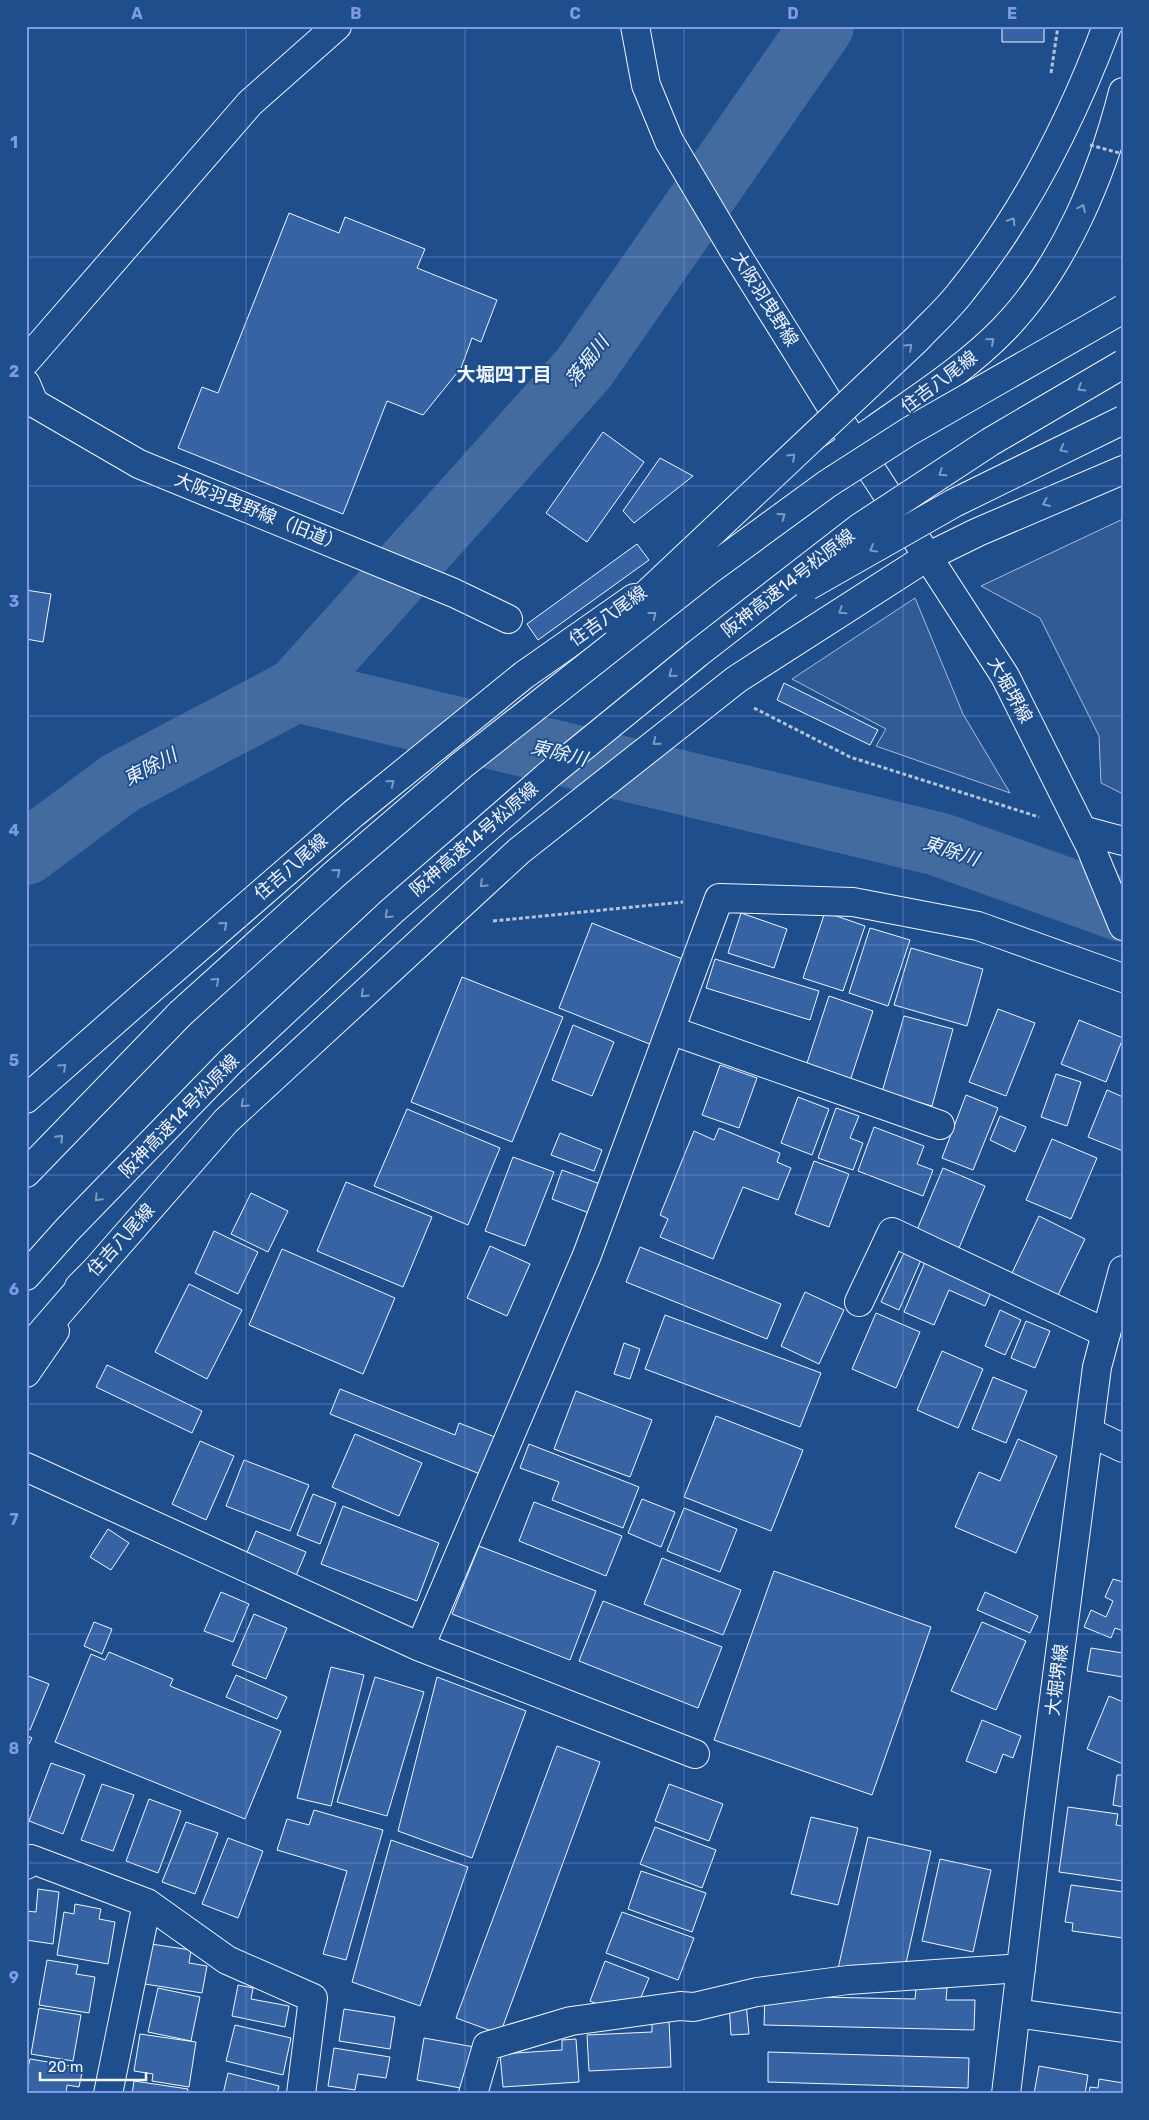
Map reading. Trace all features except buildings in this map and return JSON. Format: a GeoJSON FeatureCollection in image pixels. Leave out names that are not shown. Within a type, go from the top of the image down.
{"type":"FeatureCollection","features":[{"type":"Feature","properties":{"kind":"main road"},"geometry":{"type":"LineString","coordinates":[[26,361],[250,103],[337,26]]}},
{"type":"Feature","properties":{"kind":"main road","name":"大阪羽曳野線"},"geometry":{"type":"LineString","coordinates":[[635,26],[646,85],[669,141],[735,252],[927,557]]}},
{"type":"Feature","properties":{"kind":"main road"},"geometry":{"type":"LineString","coordinates":[[1047,163],[1089,26]]}},
{"type":"Feature","properties":{"kind":"main road"},"geometry":{"type":"LineString","coordinates":[[26,1173],[180,1014],[336,873],[462,765],[917,340],[960,294],[994,248],[1047,163],[1070,116],[1107,26]]}},
{"type":"Feature","properties":{"kind":"main road","name":"住吉八尾線"},"geometry":{"type":"LineString","coordinates":[[26,1099],[354,814],[524,675],[952,376],[1004,329],[1051,270],[1083,207],[1112,135],[1123,92]]}},
{"type":"Feature","properties":{"kind":"main road"},"geometry":{"type":"LineString","coordinates":[[462,765],[708,571],[827,484],[908,432],[1123,309]]}},
{"type":"Feature","properties":{"kind":"main road","name":"阪神高速14号松原線"},"geometry":{"type":"LineString","coordinates":[[26,1276],[68,1229],[230,1062],[392,911],[552,772],[698,653],[859,528],[990,442],[1123,364]]}},
{"type":"Feature","properties":{"kind":"main road","name":"大阪羽曳野線（旧道）"},"geometry":{"type":"LineString","coordinates":[[26,384],[34,403],[140,464],[454,593],[508,619]]}},
{"type":"Feature","properties":{"kind":"main road"},"geometry":{"type":"LineString","coordinates":[[698,653],[850,561],[954,503],[1123,420]]}},
{"type":"Feature","properties":{"kind":"main road","name":"住吉八尾線"},"geometry":{"type":"LineString","coordinates":[[26,1336],[95,1272],[226,1121],[519,851],[737,678],[927,557],[978,532],[1123,470]]}},
{"type":"Feature","properties":{"kind":"main road","name":"大堀堺線"},"geometry":{"type":"LineString","coordinates":[[927,557],[1005,676],[1086,838],[1123,926]]}},
{"type":"Feature","properties":{"kind":"main road"},"geometry":{"type":"LineString","coordinates":[[1086,838],[1123,841]]}},
{"type":"Feature","properties":{"kind":"main road"},"geometry":{"type":"LineString","coordinates":[[420,1647],[587,1255],[719,898],[853,902],[978,926],[1123,978]]}},
{"type":"Feature","properties":{"kind":"main road"},"geometry":{"type":"LineString","coordinates":[[670,1030],[940,1124]]}},
{"type":"Feature","properties":{"kind":"main road"},"geometry":{"type":"LineString","coordinates":[[859,1302],[892,1232],[1106,1333]]}},
{"type":"Feature","properties":{"kind":"main road","name":"大堀堺線"},"geometry":{"type":"LineString","coordinates":[[1006,2094],[1097,1367],[1123,1270]]}},
{"type":"Feature","properties":{"kind":"main road"},"geometry":{"type":"LineString","coordinates":[[26,1351],[95,1272]]}},
{"type":"Feature","properties":{"kind":"main road"},"geometry":{"type":"LineString","coordinates":[[26,1373],[95,1272]]}},
{"type":"Feature","properties":{"kind":"main road"},"geometry":{"type":"LineString","coordinates":[[1089,1432],[1123,1448]]}},
{"type":"Feature","properties":{"kind":"main road"},"geometry":{"type":"LineString","coordinates":[[26,1467],[420,1647],[696,1754]]}},
{"type":"Feature","properties":{"kind":"main road"},"geometry":{"type":"LineString","coordinates":[[26,1865],[31,1859],[147,1903],[227,1960],[313,1998],[301,2094]]}},
{"type":"Feature","properties":{"kind":"main road"},"geometry":{"type":"LineString","coordinates":[[108,2094],[147,1903]]}},
{"type":"Feature","properties":{"kind":"main road"},"geometry":{"type":"LineString","coordinates":[[473,2094],[487,2046],[571,2021],[680,2006],[694,2007],[757,1992],[848,1980],[1021,1968]]}},
{"type":"Feature","properties":{"kind":"main road"},"geometry":{"type":"LineString","coordinates":[[1016,2014],[1123,2028]]}},
{"type":"Feature","properties":{"kind":"path"},"geometry":{"type":"LineString","coordinates":[[721,692],[850,758],[1086,838]]}},
{"type":"Feature","properties":{"kind":"path"},"geometry":{"type":"LineString","coordinates":[[493,921],[719,898]]}},
{"type":"Feature","properties":{"kind":"shaded area"},"geometry":{"type":"Polygon","coordinates":[[[1123,519],[1123,794],[1101,783],[1099,736],[1040,618],[981,586],[1123,519]]]}},
{"type":"Feature","properties":{"kind":"shaded area"},"geometry":{"type":"Polygon","coordinates":[[[915,598],[963,714],[1010,793],[876,746],[886,729],[792,679],[915,598]]]}},
{"type":"Feature","properties":{"kind":"waterway","name":"落堀川"},"geometry":{"type":"LineString","coordinates":[[26,853],[120,783],[296,690],[584,368],[822,26]]}},
{"type":"Feature","properties":{"kind":"waterway","name":"東除川"},"geometry":{"type":"LineString","coordinates":[[296,690],[938,844],[1123,910]]}},
{"type":"Feature","properties":{"kind":"district","name":"大堀四丁目"},"geometry":{"type":"Point","coordinates":[504,374]}}]}
